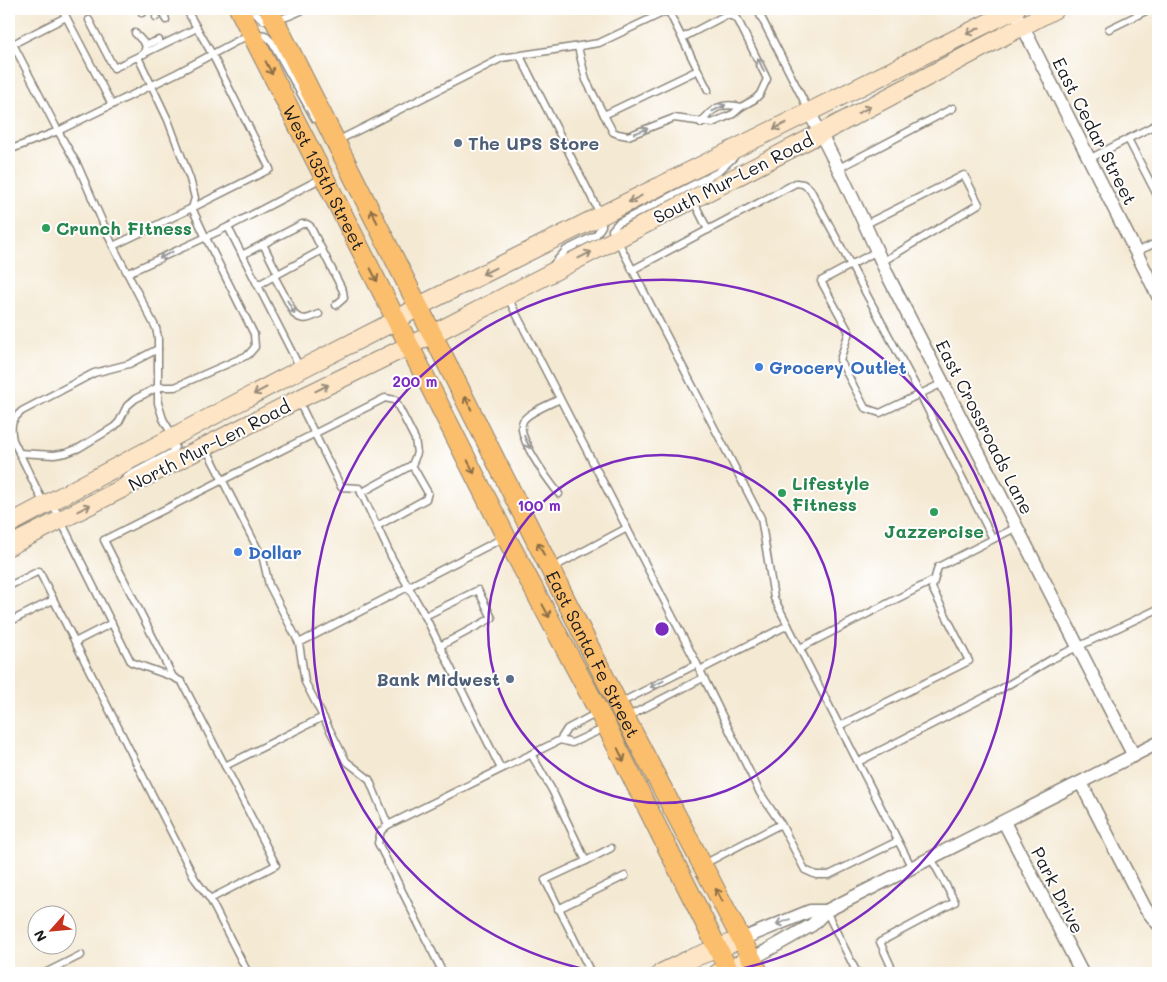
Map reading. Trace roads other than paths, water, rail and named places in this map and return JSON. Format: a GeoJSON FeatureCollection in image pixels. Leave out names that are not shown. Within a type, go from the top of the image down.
{"type":"FeatureCollection","features":[{"type":"Feature","properties":{"kind":"main road","name":"West 135th Street"},"geometry":{"type":"LineString","coordinates":[[239,9],[409,345]]}},
{"type":"Feature","properties":{"kind":"main road","name":"South Mur-Len Road"},"geometry":{"type":"LineString","coordinates":[[396,320],[419,306],[1015,9]]}},
{"type":"Feature","properties":{"kind":"main road","name":"South Mur-Len Road"},"geometry":{"type":"LineString","coordinates":[[409,345],[821,133],[1055,9]]}},
{"type":"Feature","properties":{"kind":"main road","name":"West 135th Street"},"geometry":{"type":"LineString","coordinates":[[272,15],[433,334]]}},
{"type":"Feature","properties":{"kind":"main road","name":"North Mur-Len Road"},"geometry":{"type":"LineString","coordinates":[[9,524],[396,320]]}},
{"type":"Feature","properties":{"kind":"main road","name":"East Santa Fe Street"},"geometry":{"type":"LineString","coordinates":[[433,334],[551,568],[612,715],[717,948],[725,972]]}},
{"type":"Feature","properties":{"kind":"main road","name":"North Mur-Len Road"},"geometry":{"type":"LineString","coordinates":[[9,546],[409,345]]}},
{"type":"Feature","properties":{"kind":"main road","name":"East Santa Fe Street"},"geometry":{"type":"LineString","coordinates":[[409,345],[506,537],[703,865],[756,966]]}},
{"type":"Feature","properties":{"kind":"main road"},"geometry":{"type":"LineString","coordinates":[[661,973],[742,938]]}},
{"type":"Feature","properties":{"kind":"main road"},"geometry":{"type":"LineString","coordinates":[[725,972],[756,966]]}},
{"type":"Feature","properties":{"kind":"street","name":"East Cedar Street"},"geometry":{"type":"LineString","coordinates":[[1015,9],[1158,296]]}},
{"type":"Feature","properties":{"kind":"street","name":"East Crossroads Lane"},"geometry":{"type":"LineString","coordinates":[[810,112],[943,383],[1134,756]]}},
{"type":"Feature","properties":{"kind":"street"},"geometry":{"type":"LineString","coordinates":[[756,966],[812,925],[826,911],[1158,743]]}},
{"type":"Feature","properties":{"kind":"street"},"geometry":{"type":"LineString","coordinates":[[1081,783],[1145,908],[1158,924]]}},
{"type":"Feature","properties":{"kind":"street","name":"Park Drive"},"geometry":{"type":"LineString","coordinates":[[1004,822],[1082,973]]}},
{"type":"Feature","properties":{"kind":"street"},"geometry":{"type":"LineString","coordinates":[[742,938],[810,911],[826,911]]}},
{"type":"Feature","properties":{"kind":"lane"},"geometry":{"type":"LineString","coordinates":[[62,9],[112,105]]}},
{"type":"Feature","properties":{"kind":"lane"},"geometry":{"type":"LineString","coordinates":[[156,17],[159,9]]}},
{"type":"Feature","properties":{"kind":"lane"},"geometry":{"type":"LineString","coordinates":[[163,9],[166,20]]}},
{"type":"Feature","properties":{"kind":"lane"},"geometry":{"type":"LineString","coordinates":[[113,246],[270,168],[212,54],[186,9]]}},
{"type":"Feature","properties":{"kind":"lane"},"geometry":{"type":"LineString","coordinates":[[250,9],[263,20],[272,15],[283,20],[305,9]]}},
{"type":"Feature","properties":{"kind":"lane"},"geometry":{"type":"LineString","coordinates":[[9,150],[112,105],[252,33],[265,35],[272,42],[315,119],[332,134],[502,58],[599,43],[669,9],[708,90]]}},
{"type":"Feature","properties":{"kind":"lane"},"geometry":{"type":"LineString","coordinates":[[757,9],[810,112]]}},
{"type":"Feature","properties":{"kind":"lane"},"geometry":{"type":"LineString","coordinates":[[1109,29],[1150,9]]}},
{"type":"Feature","properties":{"kind":"lane"},"geometry":{"type":"LineString","coordinates":[[66,16],[11,45],[78,166],[113,246],[156,328],[158,338],[158,403],[163,419],[174,438],[175,444],[173,452],[124,478],[120,489]]}},
{"type":"Feature","properties":{"kind":"lane"},"geometry":{"type":"LineString","coordinates":[[578,47],[586,80],[613,132],[618,134],[628,136],[674,118],[712,124],[733,114],[760,94],[768,79],[737,18],[722,17],[682,38]]}},
{"type":"Feature","properties":{"kind":"lane"},"geometry":{"type":"LineString","coordinates":[[89,20],[114,68],[198,28]]}},
{"type":"Feature","properties":{"kind":"lane"},"geometry":{"type":"LineString","coordinates":[[136,33],[146,45]]}},
{"type":"Feature","properties":{"kind":"lane"},"geometry":{"type":"LineString","coordinates":[[144,54],[149,37]]}},
{"type":"Feature","properties":{"kind":"lane"},"geometry":{"type":"LineString","coordinates":[[146,45],[159,40]]}},
{"type":"Feature","properties":{"kind":"lane"},"geometry":{"type":"LineString","coordinates":[[520,56],[601,216],[602,226],[596,235],[566,250],[544,276]]}},
{"type":"Feature","properties":{"kind":"lane"},"geometry":{"type":"LineString","coordinates":[[20,454],[66,453],[78,448],[114,427],[119,422],[127,406],[158,387],[175,387],[248,355],[255,347],[254,334],[192,208],[195,198],[190,179],[168,120],[138,57]]}},
{"type":"Feature","properties":{"kind":"lane"},"geometry":{"type":"LineString","coordinates":[[604,115],[698,70]]}},
{"type":"Feature","properties":{"kind":"lane"},"geometry":{"type":"LineString","coordinates":[[701,123],[706,116],[723,105],[732,104],[741,107]]}},
{"type":"Feature","properties":{"kind":"lane"},"geometry":{"type":"LineString","coordinates":[[838,168],[952,108]]}},
{"type":"Feature","properties":{"kind":"lane"},"geometry":{"type":"LineString","coordinates":[[1089,159],[1155,124],[1158,130]]}},
{"type":"Feature","properties":{"kind":"lane"},"geometry":{"type":"LineString","coordinates":[[1128,139],[1158,198]]}},
{"type":"Feature","properties":{"kind":"lane"},"geometry":{"type":"LineString","coordinates":[[752,141],[718,172],[618,223],[612,230],[761,518],[774,598],[912,868]]}},
{"type":"Feature","properties":{"kind":"lane"},"geometry":{"type":"LineString","coordinates":[[866,224],[964,175],[979,204],[880,257],[852,265],[821,281],[849,332],[840,360],[865,408],[880,413],[943,383]]}},
{"type":"Feature","properties":{"kind":"lane"},"geometry":{"type":"LineString","coordinates":[[128,273],[228,227],[325,177]]}},
{"type":"Feature","properties":{"kind":"lane"},"geometry":{"type":"LineString","coordinates":[[632,270],[796,183],[803,184],[810,189],[920,394],[993,539]]}},
{"type":"Feature","properties":{"kind":"lane"},"geometry":{"type":"LineString","coordinates":[[693,199],[708,230]]}},
{"type":"Feature","properties":{"kind":"lane"},"geometry":{"type":"LineString","coordinates":[[242,255],[302,224],[307,224],[310,226],[343,291],[344,298],[336,305]]}},
{"type":"Feature","properties":{"kind":"lane"},"geometry":{"type":"LineString","coordinates":[[228,227],[301,369]]}},
{"type":"Feature","properties":{"kind":"lane"},"geometry":{"type":"LineString","coordinates":[[1136,252],[1158,242]]}},
{"type":"Feature","properties":{"kind":"lane"},"geometry":{"type":"LineString","coordinates":[[263,244],[295,315],[300,319],[306,320],[319,314]]}},
{"type":"Feature","properties":{"kind":"lane"},"geometry":{"type":"LineString","coordinates":[[258,285],[322,250]]}},
{"type":"Feature","properties":{"kind":"lane"},"geometry":{"type":"LineString","coordinates":[[507,295],[698,667],[760,793],[781,824],[806,870],[816,875],[829,875],[898,841]]}},
{"type":"Feature","properties":{"kind":"lane"},"geometry":{"type":"LineString","coordinates":[[158,349],[129,364],[94,373],[22,411],[14,418],[10,429],[20,454],[48,504],[60,520],[131,662],[182,682],[276,865],[210,899]]}},
{"type":"Feature","properties":{"kind":"lane"},"geometry":{"type":"LineString","coordinates":[[173,677],[104,540],[385,398],[395,400],[415,439],[416,453],[412,465],[362,493]]}},
{"type":"Feature","properties":{"kind":"lane"},"geometry":{"type":"LineString","coordinates":[[559,494],[540,468],[522,430],[522,422],[526,417],[560,399]]}},
{"type":"Feature","properties":{"kind":"lane"},"geometry":{"type":"LineString","coordinates":[[298,400],[341,486],[359,488],[362,493],[501,768]]}},
{"type":"Feature","properties":{"kind":"lane"},"geometry":{"type":"LineString","coordinates":[[205,446],[263,559],[269,585],[299,643],[305,682],[346,762],[369,779],[388,825]]}},
{"type":"Feature","properties":{"kind":"lane"},"geometry":{"type":"LineString","coordinates":[[377,526],[426,499],[428,493],[412,465]]}},
{"type":"Feature","properties":{"kind":"lane"},"geometry":{"type":"LineString","coordinates":[[839,726],[969,661],[932,588],[938,567],[1017,527]]}},
{"type":"Feature","properties":{"kind":"lane"},"geometry":{"type":"LineString","coordinates":[[551,568],[627,528]]}},
{"type":"Feature","properties":{"kind":"lane"},"geometry":{"type":"LineString","coordinates":[[299,643],[506,537]]}},
{"type":"Feature","properties":{"kind":"lane"},"geometry":{"type":"LineString","coordinates":[[9,586],[38,571],[195,879],[210,899],[248,973]]}},
{"type":"Feature","properties":{"kind":"lane"},"geometry":{"type":"LineString","coordinates":[[800,648],[934,580]]}},
{"type":"Feature","properties":{"kind":"lane"},"geometry":{"type":"LineString","coordinates":[[425,616],[478,590],[492,618],[440,646]]}},
{"type":"Feature","properties":{"kind":"lane"},"geometry":{"type":"LineString","coordinates":[[9,622],[53,600]]}},
{"type":"Feature","properties":{"kind":"lane"},"geometry":{"type":"LineString","coordinates":[[858,762],[1002,689],[1078,646],[1158,609]]}},
{"type":"Feature","properties":{"kind":"lane"},"geometry":{"type":"LineString","coordinates":[[75,642],[112,623]]}},
{"type":"Feature","properties":{"kind":"lane"},"geometry":{"type":"LineString","coordinates":[[560,740],[572,743],[612,715],[698,667],[788,625]]}},
{"type":"Feature","properties":{"kind":"lane"},"geometry":{"type":"LineString","coordinates":[[443,973],[378,842],[381,831],[388,825],[560,740],[567,729],[612,715],[703,678]]}},
{"type":"Feature","properties":{"kind":"lane"},"geometry":{"type":"LineString","coordinates":[[225,766],[323,717]]}},
{"type":"Feature","properties":{"kind":"lane"},"geometry":{"type":"LineString","coordinates":[[531,754],[552,790],[586,861]]}},
{"type":"Feature","properties":{"kind":"lane"},"geometry":{"type":"LineString","coordinates":[[703,865],[781,824]]}},
{"type":"Feature","properties":{"kind":"lane"},"geometry":{"type":"LineString","coordinates":[[591,973],[545,880],[611,848]]}},
{"type":"Feature","properties":{"kind":"lane"},"geometry":{"type":"LineString","coordinates":[[894,973],[880,942],[955,902],[931,858]]}},
{"type":"Feature","properties":{"kind":"lane"},"geometry":{"type":"LineString","coordinates":[[558,909],[625,876]]}},
{"type":"Feature","properties":{"kind":"lane"},"geometry":{"type":"LineString","coordinates":[[826,911],[857,973]]}},
{"type":"Feature","properties":{"kind":"lane"},"geometry":{"type":"LineString","coordinates":[[45,973],[81,955]]}},
{"type":"Feature","properties":{"kind":"place","name":"The UPS Store"},"geometry":{"type":"Point","coordinates":[458,143]}},
{"type":"Feature","properties":{"kind":"place","name":"Crunch Fitness"},"geometry":{"type":"Point","coordinates":[46,228]}},
{"type":"Feature","properties":{"kind":"place","name":"Grocery Outlet"},"geometry":{"type":"Point","coordinates":[759,367]}},
{"type":"Feature","properties":{"kind":"place","name":"Lifestyle Fitness"},"geometry":{"type":"Point","coordinates":[782,493]}},
{"type":"Feature","properties":{"kind":"place","name":"Jazzercise"},"geometry":{"type":"Point","coordinates":[934,512]}},
{"type":"Feature","properties":{"kind":"place","name":"Dollar"},"geometry":{"type":"Point","coordinates":[238,552]}},
{"type":"Feature","properties":{"kind":"place","name":"Bank Midwest"},"geometry":{"type":"Point","coordinates":[510,679]}}]}
